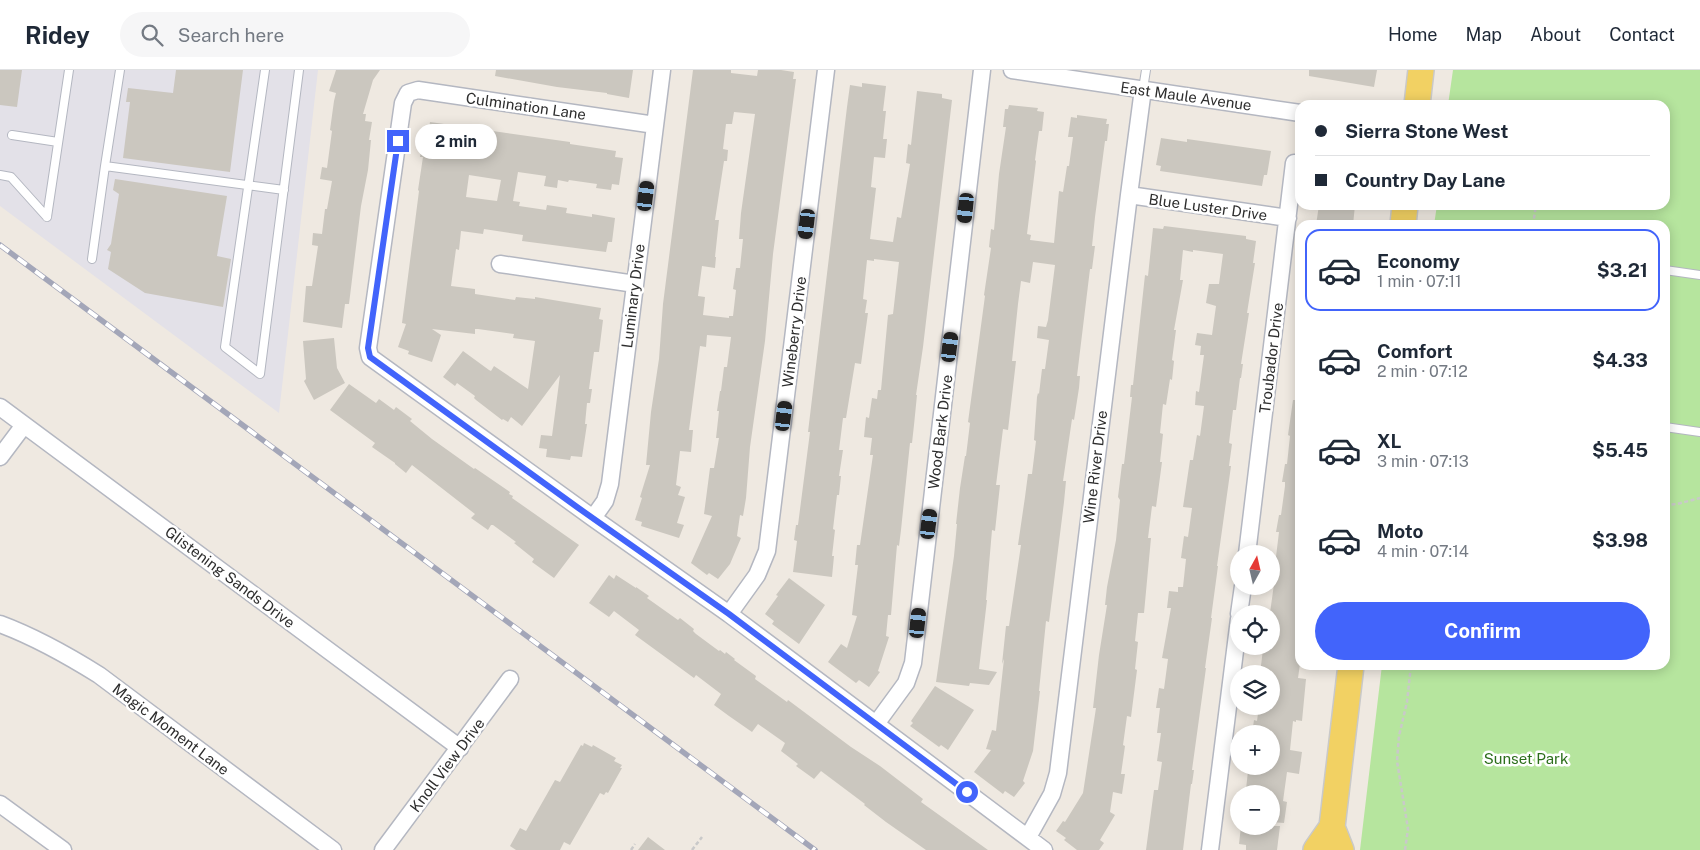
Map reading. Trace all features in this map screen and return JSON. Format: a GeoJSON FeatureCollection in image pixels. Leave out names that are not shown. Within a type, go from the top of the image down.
{"type":"FeatureCollection","features":[{"type":"Feature","properties":{"kind":"main road"},"geometry":{"type":"LineString","coordinates":[[1418,100],[1421,70]]}},
{"type":"Feature","properties":{"kind":"main road"},"geometry":{"type":"LineString","coordinates":[[1316,850],[1337,839],[1351,670]]}},
{"type":"Feature","properties":{"kind":"street","name":"Luminary Drive"},"geometry":{"type":"LineString","coordinates":[[593,518],[605,501],[610,484],[662,70]]}},
{"type":"Feature","properties":{"kind":"street","name":"Wineberry Drive"},"geometry":{"type":"LineString","coordinates":[[729,614],[757,575],[767,551],[826,70]]}},
{"type":"Feature","properties":{"kind":"street","name":"Wood Bark Drive"},"geometry":{"type":"LineString","coordinates":[[876,724],[906,683],[913,663],[982,70]]}},
{"type":"Feature","properties":{"kind":"street","name":"East Maule Avenue"},"geometry":{"type":"LineString","coordinates":[[1012,70],[1295,112]]}},
{"type":"Feature","properties":{"kind":"street","name":"Wine River Drive"},"geometry":{"type":"LineString","coordinates":[[1028,837],[1052,794],[1058,773],[1143,89]]}},
{"type":"Feature","properties":{"kind":"street","name":"Culmination Lane"},"geometry":{"type":"LineString","coordinates":[[593,518],[370,357],[368,348],[403,104],[408,93],[418,90],[656,125]]}},
{"type":"Feature","properties":{"kind":"street","name":"Troubador Drive"},"geometry":{"type":"LineString","coordinates":[[1248,545],[1294,163]]}},
{"type":"Feature","properties":{"kind":"street","name":"Blue Luster Drive"},"geometry":{"type":"LineString","coordinates":[[1129,195],[1288,218]]}},
{"type":"Feature","properties":{"kind":"street"},"geometry":{"type":"LineString","coordinates":[[500,264],[635,284]]}},
{"type":"Feature","properties":{"kind":"street","name":"Glistening Sands Drive"},"geometry":{"type":"LineString","coordinates":[[0,407],[460,748]]}},
{"type":"Feature","properties":{"kind":"street"},"geometry":{"type":"LineString","coordinates":[[0,457],[24,425]]}},
{"type":"Feature","properties":{"kind":"street"},"geometry":{"type":"LineString","coordinates":[[593,518],[729,614],[1044,850]]}},
{"type":"Feature","properties":{"kind":"street","name":"Magic Moment Lane"},"geometry":{"type":"LineString","coordinates":[[0,624],[24,633],[65,653],[99,675],[333,850]]}},
{"type":"Feature","properties":{"kind":"street"},"geometry":{"type":"LineString","coordinates":[[1210,850],[1234,655]]}},
{"type":"Feature","properties":{"kind":"street","name":"Knoll View Drive"},"geometry":{"type":"LineString","coordinates":[[383,850],[510,679]]}},
{"type":"Feature","properties":{"kind":"street"},"geometry":{"type":"LineString","coordinates":[[0,804],[63,850]]}},
{"type":"Feature","properties":{"kind":"lane"},"geometry":{"type":"LineString","coordinates":[[0,175],[11,177],[47,217],[69,70]]}},
{"type":"Feature","properties":{"kind":"lane"},"geometry":{"type":"LineString","coordinates":[[92,259],[104,166],[120,70]]}},
{"type":"Feature","properties":{"kind":"lane"},"geometry":{"type":"LineString","coordinates":[[265,70],[225,348],[260,374],[299,70]]}},
{"type":"Feature","properties":{"kind":"lane"},"geometry":{"type":"LineString","coordinates":[[1143,89],[1146,70]]}},
{"type":"Feature","properties":{"kind":"lane"},"geometry":{"type":"LineString","coordinates":[[12,135],[58,142]]}},
{"type":"Feature","properties":{"kind":"lane"},"geometry":{"type":"LineString","coordinates":[[104,166],[284,190]]}},
{"type":"Feature","properties":{"kind":"lane"},"geometry":{"type":"LineString","coordinates":[[1670,271],[1700,275]]}},
{"type":"Feature","properties":{"kind":"lane"},"geometry":{"type":"LineString","coordinates":[[1670,428],[1700,432]]}},
{"type":"Feature","properties":{"kind":"path"},"geometry":{"type":"LineString","coordinates":[[1670,505],[1700,498]]}},
{"type":"Feature","properties":{"kind":"path"},"geometry":{"type":"LineString","coordinates":[[1405,850],[1408,829],[1397,761],[1399,736],[1407,702],[1410,670]]}},
{"type":"Feature","properties":{"kind":"path"},"geometry":{"type":"LineString","coordinates":[[692,850],[702,837]]}},
{"type":"Feature","properties":{"kind":"path"},"geometry":{"type":"LineString","coordinates":[[631,850],[635,844]]}},
{"type":"Feature","properties":{"kind":"shaded area"},"geometry":{"type":"Polygon","coordinates":[[[0,70],[318,70],[279,413],[0,206],[0,70]]]}},
{"type":"Feature","properties":{"kind":"green space","name":"Sunset Park"},"geometry":{"type":"Polygon","coordinates":[[[1453,70],[1700,70],[1700,850],[1360,850],[1381,670],[1670,670],[1670,220],[1435,220],[1436,210],[1670,210],[1670,100],[1449,100],[1453,70]]]}},
{"type":"Feature","properties":{"kind":"building"},"geometry":{"type":"Polygon","coordinates":[[[0,70],[22,70],[17,107],[0,105],[0,70]]]}},
{"type":"Feature","properties":{"kind":"building"},"geometry":{"type":"Polygon","coordinates":[[[176,70],[243,70],[230,172],[123,158],[130,102],[126,102],[128,88],[173,93],[176,70]]]}},
{"type":"Feature","properties":{"kind":"building"},"geometry":{"type":"Polygon","coordinates":[[[336,70],[380,70],[373,80],[363,114],[366,114],[365,121],[372,122],[369,140],[371,140],[349,304],[345,304],[342,328],[303,322],[306,286],[312,286],[318,246],[312,245],[313,233],[322,234],[325,209],[327,209],[332,181],[320,179],[322,167],[327,168],[332,131],[330,130],[336,93],[329,91],[336,70]]]}},
{"type":"Feature","properties":{"kind":"building"},"geometry":{"type":"Polygon","coordinates":[[[496,70],[633,70],[629,98],[495,76],[496,70]]]}},
{"type":"Feature","properties":{"kind":"building"},"geometry":{"type":"Polygon","coordinates":[[[693,70],[731,70],[731,73],[757,76],[758,70],[794,72],[793,79],[796,79],[773,254],[765,341],[750,447],[746,498],[743,516],[740,515],[737,536],[741,538],[730,564],[718,579],[709,573],[707,575],[691,563],[712,516],[704,514],[710,468],[714,468],[719,438],[716,438],[719,411],[717,411],[724,367],[727,367],[731,337],[707,335],[706,347],[700,346],[689,430],[693,430],[691,452],[680,451],[676,485],[681,487],[678,495],[685,497],[677,523],[684,525],[679,538],[641,526],[642,522],[635,520],[650,465],[646,465],[659,359],[663,304],[693,70]],[[734,112],[732,124],[726,124],[723,149],[728,150],[727,161],[724,161],[715,220],[719,220],[715,268],[702,266],[698,296],[705,297],[703,315],[729,318],[729,316],[733,316],[736,290],[733,289],[736,268],[740,268],[743,239],[739,239],[741,213],[755,114],[734,112]]]}},
{"type":"Feature","properties":{"kind":"building"},"geometry":{"type":"Polygon","coordinates":[[[1309,70],[1377,70],[1374,87],[1309,76],[1309,70]]]}},
{"type":"Feature","properties":{"kind":"building"},"geometry":{"type":"Polygon","coordinates":[[[862,83],[886,86],[883,111],[886,111],[883,139],[887,139],[885,158],[874,157],[871,187],[876,188],[870,239],[893,242],[897,217],[901,218],[910,164],[906,163],[908,144],[911,145],[917,91],[942,94],[942,98],[952,100],[916,395],[912,443],[910,443],[899,546],[897,545],[891,615],[888,615],[886,636],[889,637],[878,671],[880,672],[869,687],[859,680],[856,683],[828,662],[841,644],[847,648],[857,616],[852,615],[858,565],[855,565],[857,545],[860,545],[873,455],[870,455],[872,438],[864,437],[866,417],[869,418],[872,398],[877,399],[878,390],[881,390],[888,315],[893,314],[899,262],[867,260],[863,299],[867,300],[865,313],[868,313],[861,364],[855,363],[846,418],[843,418],[839,450],[843,450],[839,476],[841,476],[839,495],[837,495],[833,529],[835,530],[832,577],[793,572],[797,541],[794,540],[796,525],[798,525],[810,432],[808,432],[850,85],[862,87],[862,83]]]}},
{"type":"Feature","properties":{"kind":"building"},"geometry":{"type":"Polygon","coordinates":[[[1009,105],[1038,108],[1037,111],[1044,112],[1042,131],[1039,131],[1035,160],[1027,234],[1031,235],[1030,240],[1054,243],[1059,191],[1063,192],[1073,137],[1068,137],[1071,117],[1077,118],[1077,115],[1107,119],[1106,124],[1109,124],[1095,217],[1092,246],[1095,246],[1092,269],[1090,269],[1077,376],[1080,376],[1079,388],[1074,420],[1072,419],[1063,481],[1066,481],[1064,502],[1049,622],[1046,621],[1033,751],[1023,781],[1025,783],[1014,797],[1005,791],[1003,794],[974,772],[991,750],[986,749],[992,730],[996,731],[1006,626],[1009,626],[1021,545],[1018,545],[1028,474],[1032,474],[1036,441],[1034,440],[1037,397],[1042,369],[1045,369],[1049,340],[1037,338],[1038,326],[1046,327],[1048,320],[1055,265],[1033,262],[1030,283],[1021,281],[1012,361],[1016,361],[1008,430],[1003,429],[996,485],[1000,485],[995,531],[992,530],[987,600],[979,669],[997,672],[989,685],[970,683],[969,686],[936,682],[954,556],[960,488],[966,456],[970,423],[968,422],[991,248],[989,247],[991,229],[994,230],[999,174],[1006,127],[1003,127],[1005,109],[1008,109],[1009,105]]]}},
{"type":"Feature","properties":{"kind":"building"},"geometry":{"type":"Polygon","coordinates":[[[430,122],[570,142],[570,144],[616,151],[615,157],[623,158],[619,185],[612,184],[611,190],[596,188],[597,184],[569,180],[568,182],[558,180],[557,188],[544,186],[546,176],[518,172],[513,201],[520,202],[519,206],[546,210],[547,205],[567,208],[566,213],[592,217],[592,214],[615,218],[612,242],[608,242],[606,252],[522,241],[523,235],[484,229],[483,234],[461,231],[459,250],[456,249],[451,286],[475,289],[475,294],[515,300],[516,297],[535,299],[535,297],[601,308],[599,319],[603,320],[599,352],[594,352],[589,389],[592,389],[590,403],[587,403],[585,424],[587,424],[582,457],[571,456],[570,460],[546,457],[547,449],[539,448],[541,435],[552,436],[560,375],[522,426],[511,417],[508,422],[502,420],[476,400],[475,396],[457,383],[455,386],[443,377],[463,351],[489,370],[491,371],[494,366],[528,389],[535,341],[513,338],[514,334],[478,329],[475,329],[475,334],[432,329],[441,335],[432,362],[408,354],[409,351],[398,347],[406,324],[402,323],[423,157],[420,157],[424,133],[428,134],[430,122]],[[469,175],[466,197],[497,201],[501,180],[469,175]]]}},
{"type":"Feature","properties":{"kind":"building"},"geometry":{"type":"Polygon","coordinates":[[[1161,138],[1187,142],[1187,139],[1271,151],[1267,175],[1264,175],[1262,186],[1160,171],[1161,166],[1156,165],[1161,138]]]}},
{"type":"Feature","properties":{"kind":"building"},"geometry":{"type":"Polygon","coordinates":[[[115,179],[227,196],[217,256],[231,259],[223,307],[145,293],[108,269],[111,252],[107,250],[111,244],[119,194],[113,190],[115,179]]]}},
{"type":"Feature","properties":{"kind":"building"},"geometry":{"type":"Polygon","coordinates":[[[1318,210],[1354,210],[1354,220],[1317,220],[1318,210]]]}},
{"type":"Feature","properties":{"kind":"building"},"geometry":{"type":"Polygon","coordinates":[[[1164,226],[1246,236],[1246,239],[1256,241],[1253,263],[1255,263],[1247,313],[1249,313],[1241,364],[1243,364],[1236,410],[1233,410],[1229,443],[1232,444],[1229,466],[1231,466],[1183,850],[1146,850],[1154,790],[1158,790],[1162,762],[1157,761],[1161,733],[1157,733],[1160,708],[1156,708],[1159,688],[1164,689],[1168,659],[1162,658],[1171,608],[1167,608],[1169,591],[1178,592],[1178,587],[1183,587],[1186,559],[1181,558],[1184,536],[1188,537],[1192,508],[1183,507],[1190,460],[1193,460],[1197,435],[1200,436],[1204,406],[1195,405],[1196,391],[1199,392],[1204,355],[1200,355],[1201,346],[1195,345],[1197,333],[1212,335],[1216,306],[1206,303],[1209,284],[1219,284],[1223,254],[1193,250],[1193,252],[1183,250],[1180,280],[1183,280],[1174,330],[1176,330],[1172,360],[1174,361],[1172,380],[1170,379],[1166,405],[1163,404],[1160,433],[1163,434],[1160,462],[1162,462],[1156,507],[1152,506],[1148,538],[1151,538],[1144,613],[1138,613],[1135,641],[1138,642],[1135,669],[1137,670],[1131,717],[1127,716],[1123,745],[1125,746],[1121,774],[1125,774],[1122,794],[1113,792],[1110,812],[1115,815],[1100,840],[1104,843],[1099,850],[1077,850],[1064,840],[1066,838],[1056,831],[1063,821],[1065,822],[1083,793],[1096,708],[1093,708],[1107,605],[1105,605],[1107,587],[1116,540],[1120,500],[1118,497],[1122,464],[1124,464],[1132,397],[1130,397],[1131,385],[1133,385],[1145,275],[1148,276],[1153,228],[1163,229],[1164,226]]]}},
{"type":"Feature","properties":{"kind":"building"},"geometry":{"type":"Polygon","coordinates":[[[334,338],[337,368],[345,383],[314,400],[304,381],[306,379],[303,341],[334,338]]]}},
{"type":"Feature","properties":{"kind":"building"},"geometry":{"type":"Polygon","coordinates":[[[349,384],[376,403],[379,399],[394,410],[396,407],[412,419],[410,421],[432,439],[510,492],[509,494],[513,496],[512,498],[579,545],[554,578],[532,562],[534,559],[514,543],[516,542],[493,525],[488,530],[471,518],[475,514],[412,465],[406,473],[372,447],[375,443],[330,410],[349,384]]]}},
{"type":"Feature","properties":{"kind":"building"},"geometry":{"type":"Polygon","coordinates":[[[1293,400],[1295,400],[1295,670],[1299,670],[1298,678],[1306,679],[1302,721],[1293,721],[1290,750],[1302,752],[1299,774],[1287,772],[1283,801],[1287,802],[1284,823],[1280,823],[1280,785],[1246,785],[1248,775],[1280,775],[1280,725],[1253,725],[1254,720],[1257,721],[1258,715],[1280,715],[1280,665],[1261,665],[1262,655],[1280,655],[1280,605],[1271,605],[1272,595],[1280,595],[1280,545],[1277,545],[1279,532],[1276,532],[1279,515],[1281,515],[1285,486],[1285,482],[1282,482],[1285,464],[1287,464],[1290,436],[1288,435],[1293,400]]]}},
{"type":"Feature","properties":{"kind":"building"},"geometry":{"type":"Polygon","coordinates":[[[609,575],[614,579],[616,575],[636,587],[649,596],[647,598],[678,620],[680,618],[694,629],[693,631],[696,634],[719,651],[725,654],[726,652],[756,676],[755,679],[787,702],[788,700],[880,766],[923,799],[921,802],[988,850],[926,850],[886,822],[821,771],[814,779],[796,766],[798,764],[781,751],[785,743],[758,724],[752,732],[729,716],[714,705],[721,694],[696,675],[694,678],[635,635],[639,630],[614,611],[609,617],[589,603],[609,575]]]}},
{"type":"Feature","properties":{"kind":"building"},"geometry":{"type":"Polygon","coordinates":[[[789,578],[825,605],[799,644],[772,624],[774,621],[765,614],[789,578]]]}},
{"type":"Feature","properties":{"kind":"building"},"geometry":{"type":"Polygon","coordinates":[[[935,686],[974,710],[948,750],[941,745],[939,747],[910,726],[913,723],[911,721],[935,686]]]}},
{"type":"Feature","properties":{"kind":"building"},"geometry":{"type":"Polygon","coordinates":[[[584,743],[592,747],[593,745],[616,758],[614,761],[622,765],[608,793],[606,792],[604,795],[600,793],[570,845],[564,842],[560,850],[516,850],[510,846],[520,828],[526,831],[555,780],[560,782],[581,745],[583,746],[584,743]]]}},
{"type":"Feature","properties":{"kind":"building"},"geometry":{"type":"Polygon","coordinates":[[[1240,835],[1279,835],[1277,850],[1246,850],[1246,845],[1239,844],[1240,835]]]}},
{"type":"Feature","properties":{"kind":"building"},"geometry":{"type":"Polygon","coordinates":[[[648,837],[665,850],[638,850],[648,837]]]}},
{"type":"Feature","properties":{"kind":"railway"},"geometry":{"type":"LineString","coordinates":[[0,245],[815,850]]}},
{"type":"Feature","properties":{"kind":"route"},"geometry":{"type":"LineString","coordinates":[[398,141],[368,348],[370,357],[729,614],[967,792]]}}]}
